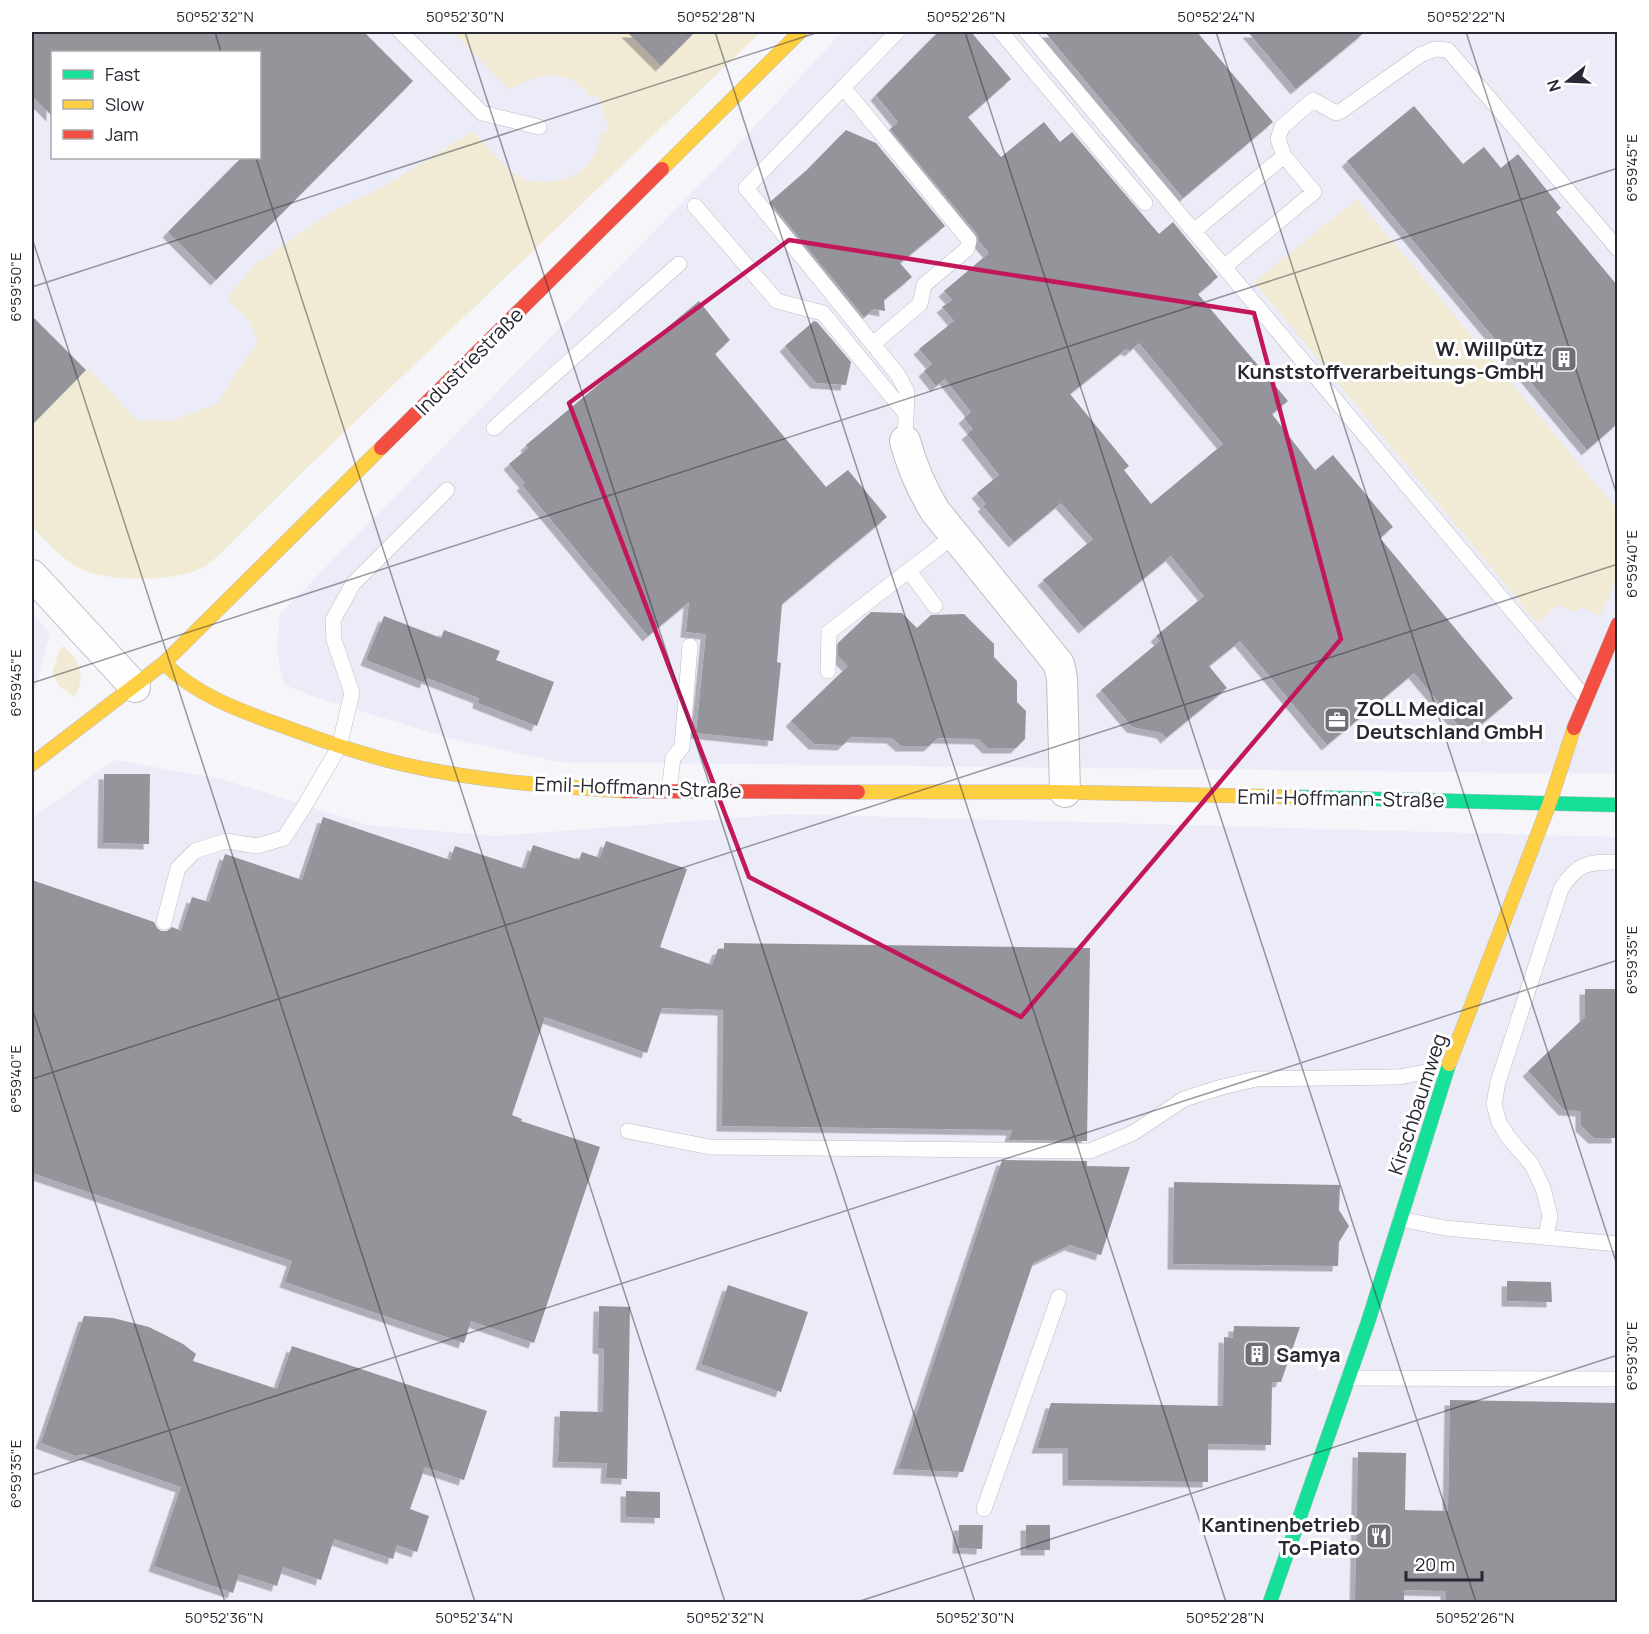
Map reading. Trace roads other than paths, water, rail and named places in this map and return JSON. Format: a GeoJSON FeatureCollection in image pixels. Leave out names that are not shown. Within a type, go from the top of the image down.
{"type":"FeatureCollection","features":[{"type":"Feature","properties":{"kind":"street","name":"Industriestraße"},"geometry":{"type":"LineString","coordinates":[[32,764],[164,663],[800,32]]}},
{"type":"Feature","properties":{"kind":"street"},"geometry":{"type":"LineString","coordinates":[[906,427],[912,466],[919,484],[935,510],[1059,664],[1062,678],[1065,792]]}},
{"type":"Feature","properties":{"kind":"street"},"geometry":{"type":"LineString","coordinates":[[36,587],[76,621],[135,687]]}},
{"type":"Feature","properties":{"kind":"street","name":"Kirschbaumweg"},"geometry":{"type":"LineString","coordinates":[[1270,1602],[1348,1378],[1447,1068],[1550,802],[1573,729],[1617,624]]}},
{"type":"Feature","properties":{"kind":"street","name":"Emil-Hoffmann-Straße"},"geometry":{"type":"LineString","coordinates":[[164,663],[178,677],[229,707],[339,747],[402,764],[471,777],[545,786],[632,791],[1065,792],[1550,802],[1617,806]]}},
{"type":"Feature","properties":{"kind":"lane"},"geometry":{"type":"LineString","coordinates":[[401,32],[482,113],[539,127]]}},
{"type":"Feature","properties":{"kind":"lane"},"geometry":{"type":"LineString","coordinates":[[897,32],[746,188],[898,375],[907,392],[906,427]]}},
{"type":"Feature","properties":{"kind":"lane"},"geometry":{"type":"LineString","coordinates":[[1001,32],[1145,203]]}},
{"type":"Feature","properties":{"kind":"lane"},"geometry":{"type":"LineString","coordinates":[[1027,32],[1586,699]]}},
{"type":"Feature","properties":{"kind":"lane"},"geometry":{"type":"LineString","coordinates":[[1224,267],[1314,192],[1284,156],[1278,140],[1281,127],[1313,100],[1336,113],[1341,111],[1420,56],[1435,50],[1448,50],[1617,249]]}},
{"type":"Feature","properties":{"kind":"lane"},"geometry":{"type":"LineString","coordinates":[[843,87],[969,240],[967,249],[924,285],[920,304],[873,344]]}},
{"type":"Feature","properties":{"kind":"lane"},"geometry":{"type":"LineString","coordinates":[[1194,231],[1284,156]]}},
{"type":"Feature","properties":{"kind":"lane"},"geometry":{"type":"LineString","coordinates":[[695,206],[777,301],[823,312],[906,427]]}},
{"type":"Feature","properties":{"kind":"lane"},"geometry":{"type":"LineString","coordinates":[[494,428],[679,264]]}},
{"type":"Feature","properties":{"kind":"lane"},"geometry":{"type":"LineString","coordinates":[[164,922],[178,868],[195,851],[226,841],[257,846],[284,838],[339,747],[352,693],[334,640],[333,620],[353,584],[447,490]]}},
{"type":"Feature","properties":{"kind":"lane"},"geometry":{"type":"LineString","coordinates":[[828,671],[829,632],[955,535]]}},
{"type":"Feature","properties":{"kind":"lane"},"geometry":{"type":"LineString","coordinates":[[909,571],[935,606]]}},
{"type":"Feature","properties":{"kind":"lane"},"geometry":{"type":"LineString","coordinates":[[669,791],[673,758],[682,747],[690,646]]}},
{"type":"Feature","properties":{"kind":"lane"},"geometry":{"type":"LineString","coordinates":[[1546,1237],[1550,1216],[1543,1188],[1532,1165],[1498,1122],[1494,1104],[1498,1082],[1561,889],[1570,875],[1581,866],[1596,862],[1617,862]]}},
{"type":"Feature","properties":{"kind":"lane"},"geometry":{"type":"LineString","coordinates":[[628,1131],[710,1147],[1090,1150],[1133,1133],[1184,1099],[1256,1079],[1399,1077],[1447,1068]]}},
{"type":"Feature","properties":{"kind":"lane"},"geometry":{"type":"LineString","coordinates":[[1400,1219],[1445,1228],[1617,1244]]}},
{"type":"Feature","properties":{"kind":"lane"},"geometry":{"type":"LineString","coordinates":[[984,1509],[1059,1297]]}},
{"type":"Feature","properties":{"kind":"lane"},"geometry":{"type":"LineString","coordinates":[[1348,1378],[1617,1379]]}},
{"type":"Feature","properties":{"kind":"place","name":"W. Willpütz Kunststoffverarbeitungs-GmbH"},"geometry":{"type":"Point","coordinates":[1564,359]}},
{"type":"Feature","properties":{"kind":"place","name":"ZOLL Medical Deutschland GmbH"},"geometry":{"type":"Point","coordinates":[1337,720]}},
{"type":"Feature","properties":{"kind":"place","name":"Samya"},"geometry":{"type":"Point","coordinates":[1257,1354]}},
{"type":"Feature","properties":{"kind":"place","name":"Kantinenbetrieb To-Piato"},"geometry":{"type":"Point","coordinates":[1379,1536]}}]}
